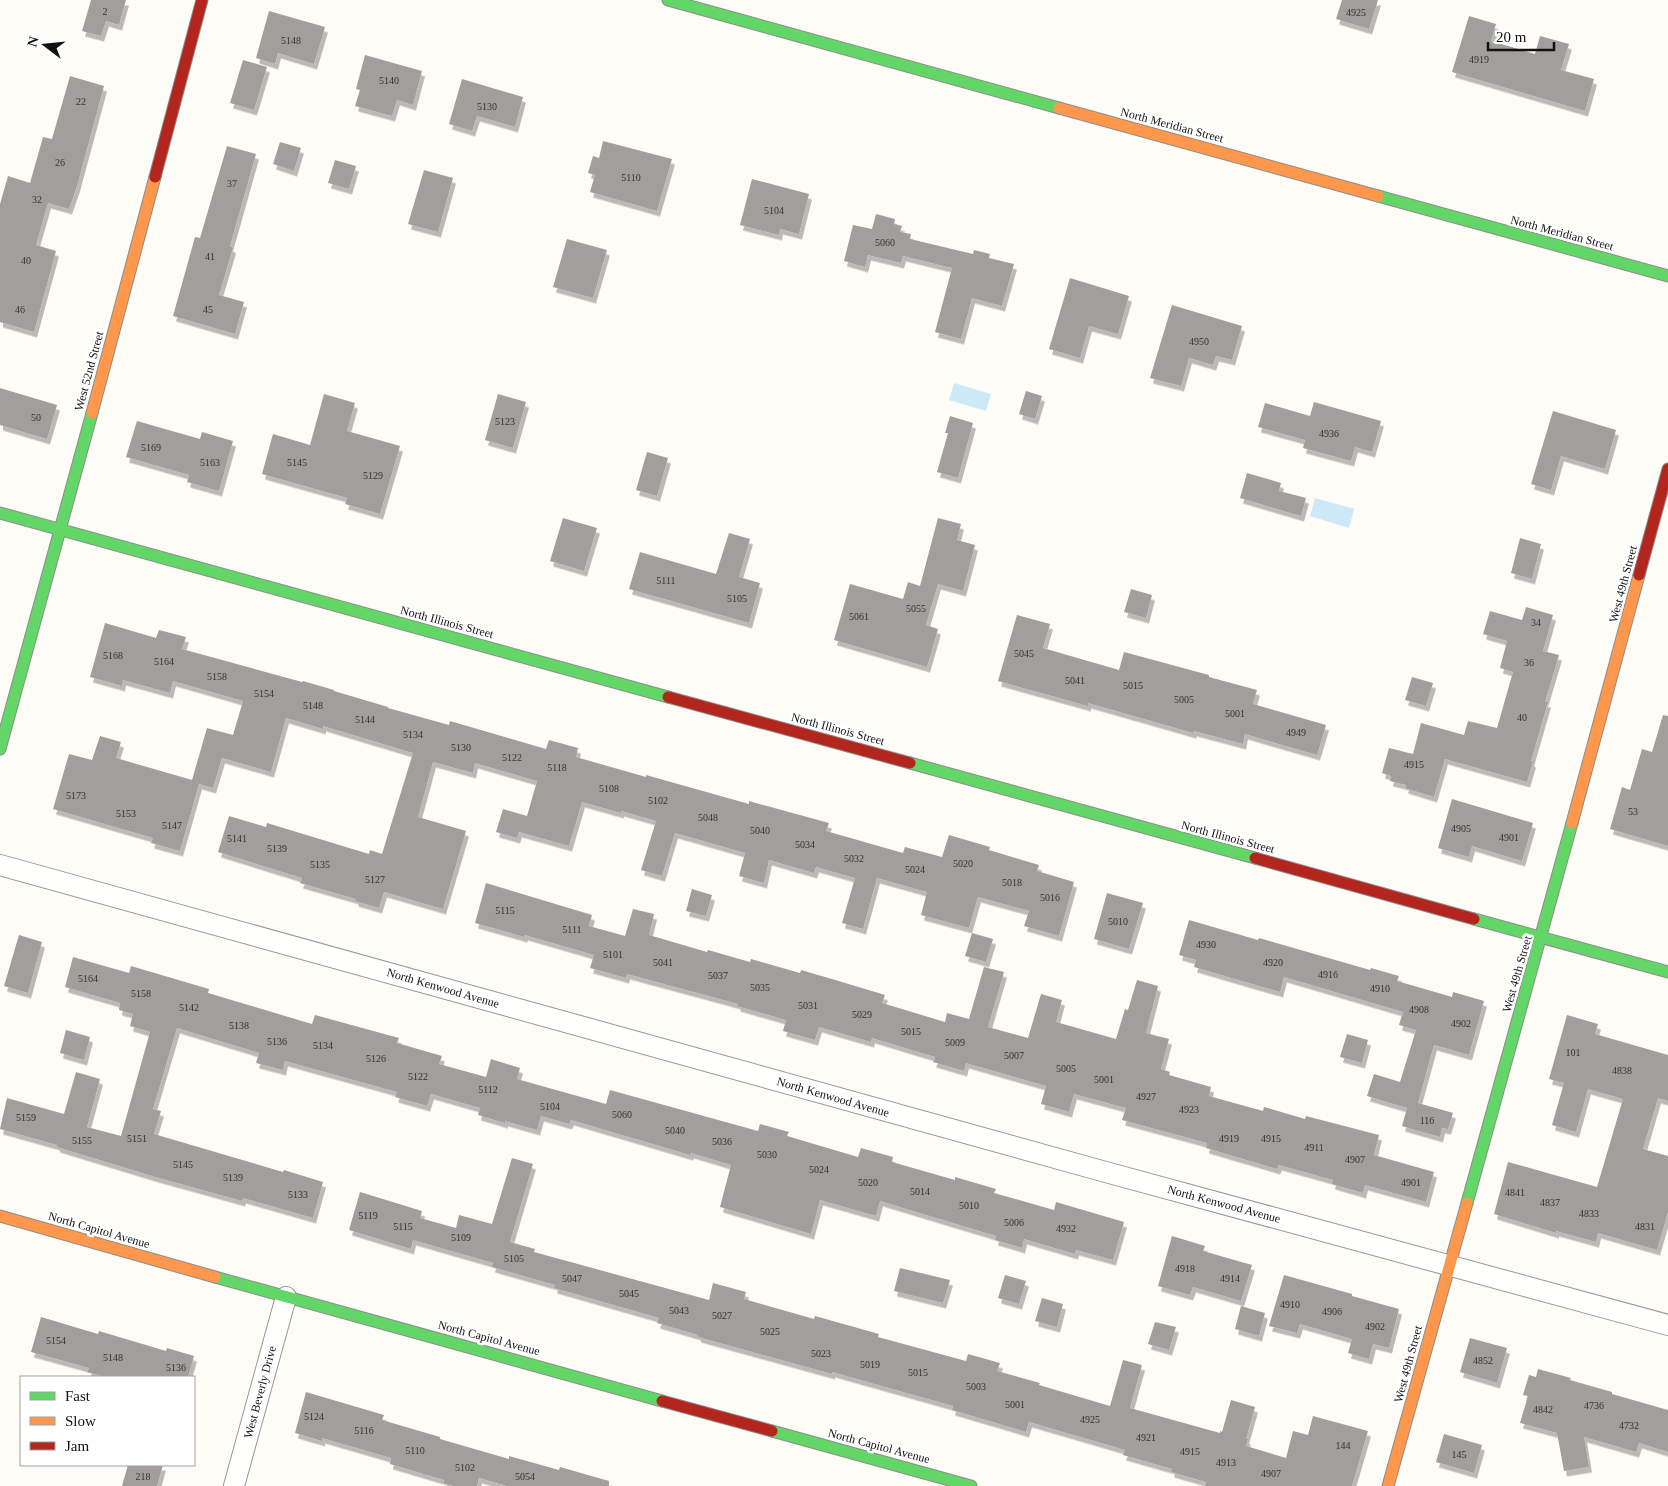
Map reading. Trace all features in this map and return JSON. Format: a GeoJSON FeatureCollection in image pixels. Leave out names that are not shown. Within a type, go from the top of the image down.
{"type":"FeatureCollection","features":[{"type":"Feature","properties":{"kind":"street","name":"West 52nd Street"},"geometry":{"type":"LineString","coordinates":[[0,749],[61,529],[202,0]]}},
{"type":"Feature","properties":{"kind":"street","name":"North Meridian Street"},"geometry":{"type":"LineString","coordinates":[[668,0],[1668,276]]}},
{"type":"Feature","properties":{"kind":"street","name":"West 49th Street"},"geometry":{"type":"LineString","coordinates":[[1388,1486],[1541,938],[1668,469]]}},
{"type":"Feature","properties":{"kind":"street","name":"North Illinois Street"},"geometry":{"type":"LineString","coordinates":[[0,512],[1668,972]]}},
{"type":"Feature","properties":{"kind":"street","name":"North Kenwood Avenue"},"geometry":{"type":"LineString","coordinates":[[0,865],[1102,1171],[1668,1325]]}},
{"type":"Feature","properties":{"kind":"street","name":"North Capitol Avenue"},"geometry":{"type":"LineString","coordinates":[[0,1216],[286,1298],[971,1486]]}},
{"type":"Feature","properties":{"kind":"street","name":"West Beverly Drive"},"geometry":{"type":"LineString","coordinates":[[234,1486],[286,1298]]}},
{"type":"Feature","properties":{"kind":"water"},"geometry":{"type":"Polygon","coordinates":[[[954,383],[991,394],[986,411],[949,400],[954,383]]]}},
{"type":"Feature","properties":{"kind":"water"},"geometry":{"type":"Polygon","coordinates":[[[1315,498],[1354,509],[1349,528],[1310,516],[1315,498]]]}},
{"type":"Feature","properties":{"kind":"building"},"geometry":{"type":"Polygon","coordinates":[[[91,0],[126,0],[119,25],[106,21],[101,36],[82,31],[91,0]]]}},
{"type":"Feature","properties":{"kind":"building"},"geometry":{"type":"Polygon","coordinates":[[[1342,0],[1378,0],[1369,29],[1336,19],[1342,0]]]}},
{"type":"Feature","properties":{"kind":"building"},"geometry":{"type":"Polygon","coordinates":[[[269,11],[325,27],[314,64],[278,53],[275,64],[256,58],[269,11]]]}},
{"type":"Feature","properties":{"kind":"building"},"geometry":{"type":"Polygon","coordinates":[[[1469,16],[1496,24],[1491,41],[1535,54],[1540,36],[1569,44],[1561,70],[1594,79],[1585,111],[1452,72],[1469,16]]]}},
{"type":"Feature","properties":{"kind":"building"},"geometry":{"type":"Polygon","coordinates":[[[365,55],[422,71],[413,105],[397,100],[392,116],[355,106],[360,90],[356,89],[365,55]]]}},
{"type":"Feature","properties":{"kind":"building"},"geometry":{"type":"Polygon","coordinates":[[[243,60],[267,67],[254,110],[230,103],[243,60]]]}},
{"type":"Feature","properties":{"kind":"building"},"geometry":{"type":"Polygon","coordinates":[[[70,76],[104,86],[69,209],[48,203],[36,245],[56,251],[34,332],[0,322],[0,204],[8,176],[30,183],[43,137],[52,139],[70,76]]]}},
{"type":"Feature","properties":{"kind":"building"},"geometry":{"type":"Polygon","coordinates":[[[462,79],[523,97],[515,127],[477,116],[472,131],[449,124],[462,79]]]}},
{"type":"Feature","properties":{"kind":"building"},"geometry":{"type":"Polygon","coordinates":[[[603,141],[672,159],[657,211],[590,192],[595,175],[588,173],[593,156],[599,158],[603,141]]]}},
{"type":"Feature","properties":{"kind":"building"},"geometry":{"type":"Polygon","coordinates":[[[280,142],[301,148],[294,171],[273,164],[280,142]]]}},
{"type":"Feature","properties":{"kind":"building"},"geometry":{"type":"Polygon","coordinates":[[[227,146],[256,154],[230,246],[233,248],[219,295],[244,302],[235,334],[173,316],[195,237],[200,238],[227,146]]]}},
{"type":"Feature","properties":{"kind":"building"},"geometry":{"type":"Polygon","coordinates":[[[335,160],[356,166],[349,189],[328,183],[335,160]]]}},
{"type":"Feature","properties":{"kind":"building"},"geometry":{"type":"Polygon","coordinates":[[[424,170],[453,178],[438,232],[408,224],[424,170]]]}},
{"type":"Feature","properties":{"kind":"building"},"geometry":{"type":"Polygon","coordinates":[[[752,179],[809,194],[799,234],[780,229],[779,235],[740,225],[752,179]]]}},
{"type":"Feature","properties":{"kind":"building"},"geometry":{"type":"Polygon","coordinates":[[[876,214],[895,219],[894,224],[902,226],[900,232],[911,234],[910,239],[973,254],[974,250],[990,254],[989,258],[1014,264],[1002,306],[972,298],[961,339],[935,332],[952,268],[903,256],[901,263],[868,255],[865,267],[844,261],[853,225],[872,229],[876,214]]]}},
{"type":"Feature","properties":{"kind":"building"},"geometry":{"type":"Polygon","coordinates":[[[567,239],[607,250],[593,298],[553,287],[567,239]]]}},
{"type":"Feature","properties":{"kind":"building"},"geometry":{"type":"Polygon","coordinates":[[[1070,278],[1129,296],[1118,334],[1089,326],[1080,358],[1049,349],[1070,278]]]}},
{"type":"Feature","properties":{"kind":"building"},"geometry":{"type":"Polygon","coordinates":[[[1172,305],[1242,326],[1232,360],[1216,356],[1213,365],[1189,358],[1181,386],[1150,378],[1172,305]]]}},
{"type":"Feature","properties":{"kind":"building"},"geometry":{"type":"Polygon","coordinates":[[[0,388],[57,405],[47,439],[0,425],[0,388]]]}},
{"type":"Feature","properties":{"kind":"building"},"geometry":{"type":"Polygon","coordinates":[[[1026,391],[1042,396],[1035,419],[1019,414],[1026,391]]]}},
{"type":"Feature","properties":{"kind":"building"},"geometry":{"type":"Polygon","coordinates":[[[324,394],[355,403],[347,431],[400,446],[380,514],[345,504],[347,498],[262,474],[273,434],[310,445],[324,394]]]}},
{"type":"Feature","properties":{"kind":"building"},"geometry":{"type":"Polygon","coordinates":[[[498,394],[526,402],[513,448],[485,440],[498,394]]]}},
{"type":"Feature","properties":{"kind":"building"},"geometry":{"type":"Polygon","coordinates":[[[1314,402],[1381,421],[1372,452],[1355,447],[1351,461],[1303,448],[1305,440],[1258,427],[1265,403],[1310,416],[1314,402]]]}},
{"type":"Feature","properties":{"kind":"building"},"geometry":{"type":"Polygon","coordinates":[[[1553,411],[1616,430],[1605,469],[1561,456],[1551,490],[1531,484],[1553,411]]]}},
{"type":"Feature","properties":{"kind":"building"},"geometry":{"type":"Polygon","coordinates":[[[950,416],[973,423],[958,478],[937,472],[948,433],[945,433],[950,416]]]}},
{"type":"Feature","properties":{"kind":"building"},"geometry":{"type":"Polygon","coordinates":[[[137,421],[200,439],[202,432],[233,441],[219,491],[187,482],[189,475],[126,457],[137,421]]]}},
{"type":"Feature","properties":{"kind":"building"},"geometry":{"type":"Polygon","coordinates":[[[647,452],[668,458],[657,496],[636,490],[647,452]]]}},
{"type":"Feature","properties":{"kind":"building"},"geometry":{"type":"Polygon","coordinates":[[[1247,473],[1281,483],[1279,491],[1306,498],[1301,516],[1240,498],[1247,473]]]}},
{"type":"Feature","properties":{"kind":"building"},"geometry":{"type":"Polygon","coordinates":[[[563,518],[597,528],[584,571],[550,561],[563,518]]]}},
{"type":"Feature","properties":{"kind":"building"},"geometry":{"type":"Polygon","coordinates":[[[938,518],[961,524],[957,540],[975,545],[963,591],[938,584],[926,625],[938,629],[927,667],[834,640],[850,584],[903,599],[908,582],[920,586],[938,518]]]}},
{"type":"Feature","properties":{"kind":"building"},"geometry":{"type":"Polygon","coordinates":[[[729,533],[750,539],[739,577],[760,583],[749,623],[629,589],[640,552],[716,574],[729,533]]]}},
{"type":"Feature","properties":{"kind":"building"},"geometry":{"type":"Polygon","coordinates":[[[1520,538],[1541,544],[1532,579],[1511,573],[1520,538]]]}},
{"type":"Feature","properties":{"kind":"building"},"geometry":{"type":"Polygon","coordinates":[[[1131,589],[1152,595],[1146,618],[1124,612],[1131,589]]]}},
{"type":"Feature","properties":{"kind":"building"},"geometry":{"type":"Polygon","coordinates":[[[1526,607],[1553,615],[1543,651],[1559,655],[1545,702],[1548,702],[1527,782],[1445,759],[1434,797],[1405,788],[1406,785],[1390,781],[1391,776],[1382,773],[1389,748],[1413,754],[1421,723],[1464,735],[1468,721],[1497,728],[1513,672],[1500,668],[1507,641],[1483,634],[1490,611],[1522,620],[1526,607]]]}},
{"type":"Feature","properties":{"kind":"building"},"geometry":{"type":"Polygon","coordinates":[[[1017,615],[1050,624],[1043,648],[1119,670],[1124,652],[1257,690],[1253,704],[1326,725],[1317,755],[1245,734],[1243,744],[1194,731],[1193,733],[1088,703],[1088,706],[998,681],[1017,615]]]}},
{"type":"Feature","properties":{"kind":"building"},"geometry":{"type":"Polygon","coordinates":[[[105,623],[156,638],[159,630],[186,637],[182,649],[303,681],[449,725],[450,721],[546,749],[549,740],[578,748],[576,757],[749,804],[749,801],[829,823],[826,831],[903,853],[905,847],[942,857],[949,835],[990,847],[989,850],[1039,865],[1037,871],[1074,882],[1059,936],[1024,926],[1029,911],[978,897],[969,928],[921,915],[927,892],[877,878],[863,929],[842,923],[855,878],[816,867],[814,873],[769,860],[764,883],[739,876],[745,853],[675,833],[662,876],[641,870],[656,821],[582,802],[569,846],[519,832],[517,838],[496,832],[503,809],[527,816],[537,781],[475,763],[473,773],[433,762],[418,817],[466,831],[443,909],[384,892],[379,908],[355,901],[356,899],[300,883],[302,878],[218,852],[229,816],[266,827],[267,823],[369,854],[370,850],[382,854],[413,753],[323,726],[323,729],[286,718],[271,772],[222,758],[213,788],[199,784],[180,851],[151,843],[153,838],[53,809],[69,754],[92,760],[100,736],[121,742],[116,758],[192,780],[207,728],[233,735],[243,701],[173,681],[170,693],[123,680],[122,686],[90,677],[105,623]]]}},
{"type":"Feature","properties":{"kind":"building"},"geometry":{"type":"Polygon","coordinates":[[[1412,677],[1433,683],[1426,706],[1405,700],[1412,677]]]}},
{"type":"Feature","properties":{"kind":"building"},"geometry":{"type":"Polygon","coordinates":[[[1663,715],[1668,716],[1668,846],[1610,829],[1622,787],[1630,790],[1642,749],[1652,752],[1663,715]]]}},
{"type":"Feature","properties":{"kind":"building"},"geometry":{"type":"Polygon","coordinates":[[[1452,799],[1533,823],[1522,861],[1472,846],[1469,857],[1438,848],[1452,799]]]}},
{"type":"Feature","properties":{"kind":"building"},"geometry":{"type":"Polygon","coordinates":[[[486,883],[592,915],[589,926],[625,936],[633,909],[654,914],[649,935],[707,952],[708,950],[750,962],[751,959],[800,973],[801,970],[832,979],[885,995],[882,1003],[945,1022],[947,1013],[969,1019],[984,967],[1004,972],[988,1027],[1028,1038],[1041,994],[1062,1000],[1056,1022],[1116,1039],[1125,1009],[1128,1010],[1137,980],[1158,986],[1146,1033],[1169,1039],[1161,1069],[1170,1072],[1169,1075],[1211,1087],[1209,1096],[1263,1111],[1264,1107],[1305,1119],[1306,1116],[1379,1135],[1374,1155],[1434,1172],[1426,1202],[1365,1185],[1363,1193],[1332,1184],[1333,1180],[1279,1165],[1277,1169],[1206,1148],[1207,1143],[1122,1120],[1126,1108],[1074,1094],[1069,1112],[1041,1104],[1046,1086],[966,1063],[964,1071],[933,1062],[935,1057],[872,1038],[871,1042],[819,1027],[815,1040],[783,1031],[786,1020],[737,1006],[738,1004],[627,974],[626,978],[590,968],[594,955],[475,923],[486,883]]]}},
{"type":"Feature","properties":{"kind":"building"},"geometry":{"type":"Polygon","coordinates":[[[692,889],[712,895],[706,916],[686,911],[692,889]]]}},
{"type":"Feature","properties":{"kind":"building"},"geometry":{"type":"Polygon","coordinates":[[[1107,893],[1143,903],[1129,949],[1094,939],[1107,893]]]}},
{"type":"Feature","properties":{"kind":"building"},"geometry":{"type":"Polygon","coordinates":[[[1189,920],[1370,970],[1371,968],[1399,976],[1397,981],[1452,997],[1453,992],[1484,1001],[1469,1055],[1434,1045],[1418,1103],[1453,1113],[1448,1129],[1442,1128],[1440,1137],[1402,1126],[1407,1108],[1367,1096],[1374,1074],[1400,1082],[1416,1030],[1399,1025],[1403,1012],[1284,977],[1280,992],[1194,967],[1196,960],[1179,955],[1189,920]]]}},
{"type":"Feature","properties":{"kind":"building"},"geometry":{"type":"Polygon","coordinates":[[[972,933],[993,939],[986,962],[965,956],[972,933]]]}},
{"type":"Feature","properties":{"kind":"building"},"geometry":{"type":"Polygon","coordinates":[[[19,935],[42,942],[28,993],[4,986],[19,935]]]}},
{"type":"Feature","properties":{"kind":"building"},"geometry":{"type":"Polygon","coordinates":[[[73,957],[129,973],[131,966],[209,989],[208,993],[312,1024],[315,1015],[399,1038],[397,1043],[442,1056],[439,1064],[486,1077],[491,1059],[520,1068],[517,1079],[606,1104],[610,1090],[758,1131],[760,1124],[789,1132],[787,1136],[858,1157],[861,1148],[893,1157],[892,1162],[955,1180],[955,1177],[996,1189],[994,1193],[1054,1210],[1056,1202],[1124,1222],[1113,1260],[1076,1250],[1075,1254],[1024,1239],[1022,1248],[995,1240],[996,1236],[880,1201],[876,1216],[820,1200],[811,1234],[720,1207],[731,1165],[571,1120],[569,1124],[541,1116],[537,1130],[478,1115],[480,1108],[431,1094],[427,1106],[395,1097],[397,1092],[285,1061],[283,1070],[256,1063],[259,1053],[177,1028],[153,1109],[161,1111],[154,1134],[323,1182],[313,1218],[243,1198],[242,1201],[152,1176],[57,1147],[57,1145],[0,1129],[7,1098],[64,1114],[76,1072],[100,1079],[87,1127],[121,1136],[150,1032],[130,1026],[133,1014],[119,1010],[120,1003],[65,987],[73,957]]]}},
{"type":"Feature","properties":{"kind":"building"},"geometry":{"type":"Polygon","coordinates":[[[1567,1015],[1598,1024],[1595,1034],[1668,1055],[1668,1101],[1658,1098],[1643,1149],[1668,1156],[1668,1212],[1657,1250],[1598,1233],[1596,1242],[1556,1231],[1556,1233],[1494,1214],[1508,1162],[1597,1187],[1623,1099],[1588,1089],[1576,1132],[1552,1125],[1564,1083],[1549,1079],[1567,1015]]]}},
{"type":"Feature","properties":{"kind":"building"},"geometry":{"type":"Polygon","coordinates":[[[66,1030],[90,1037],[84,1060],[60,1053],[66,1030]]]}},
{"type":"Feature","properties":{"kind":"building"},"geometry":{"type":"Polygon","coordinates":[[[1347,1034],[1368,1040],[1362,1063],[1340,1057],[1347,1034]]]}},
{"type":"Feature","properties":{"kind":"building"},"geometry":{"type":"Polygon","coordinates":[[[512,1158],[533,1164],[510,1242],[535,1249],[534,1252],[709,1300],[713,1283],[746,1292],[744,1299],[814,1319],[815,1316],[879,1334],[878,1337],[966,1361],[968,1354],[1000,1363],[997,1371],[1110,1406],[1123,1360],[1142,1365],[1130,1408],[1220,1433],[1220,1431],[1222,1432],[1231,1400],[1255,1407],[1246,1439],[1248,1439],[1246,1446],[1286,1458],[1293,1431],[1308,1435],[1313,1416],[1368,1431],[1352,1486],[1205,1486],[1206,1482],[1171,1472],[1172,1469],[1123,1455],[1125,1450],[1029,1422],[1026,1432],[952,1410],[953,1406],[698,1337],[698,1335],[657,1323],[659,1318],[554,1288],[555,1285],[492,1267],[493,1263],[413,1240],[411,1249],[349,1230],[360,1192],[422,1211],[420,1218],[456,1228],[459,1215],[492,1224],[512,1158]]]}},
{"type":"Feature","properties":{"kind":"building"},"geometry":{"type":"Polygon","coordinates":[[[1172,1236],[1205,1246],[1203,1251],[1252,1265],[1241,1301],[1193,1287],[1190,1295],[1158,1286],[1172,1236]]]}},
{"type":"Feature","properties":{"kind":"building"},"geometry":{"type":"Polygon","coordinates":[[[900,1268],[950,1280],[943,1303],[894,1291],[900,1268]]]}},
{"type":"Feature","properties":{"kind":"building"},"geometry":{"type":"Polygon","coordinates":[[[1005,1275],[1026,1281],[1019,1304],[998,1298],[1005,1275]]]}},
{"type":"Feature","properties":{"kind":"building"},"geometry":{"type":"Polygon","coordinates":[[[1284,1275],[1399,1309],[1389,1348],[1373,1344],[1369,1359],[1348,1353],[1352,1339],[1300,1324],[1297,1333],[1269,1326],[1284,1275]]]}},
{"type":"Feature","properties":{"kind":"building"},"geometry":{"type":"Polygon","coordinates":[[[1042,1298],[1063,1304],[1057,1327],[1035,1321],[1042,1298]]]}},
{"type":"Feature","properties":{"kind":"building"},"geometry":{"type":"Polygon","coordinates":[[[1241,1306],[1265,1313],[1259,1336],[1235,1329],[1241,1306]]]}},
{"type":"Feature","properties":{"kind":"building"},"geometry":{"type":"Polygon","coordinates":[[[41,1317],[98,1334],[99,1331],[166,1351],[167,1348],[194,1356],[188,1376],[102,1376],[87,1372],[89,1368],[31,1352],[41,1317]]]}},
{"type":"Feature","properties":{"kind":"building"},"geometry":{"type":"Polygon","coordinates":[[[1155,1322],[1176,1327],[1169,1350],[1148,1344],[1155,1322]]]}},
{"type":"Feature","properties":{"kind":"building"},"geometry":{"type":"Polygon","coordinates":[[[1470,1338],[1507,1348],[1497,1383],[1460,1372],[1470,1338]]]}},
{"type":"Feature","properties":{"kind":"building"},"geometry":{"type":"Polygon","coordinates":[[[1538,1369],[1571,1378],[1570,1380],[1612,1392],[1612,1394],[1668,1410],[1668,1452],[1639,1443],[1636,1452],[1584,1437],[1589,1467],[1564,1471],[1557,1433],[1520,1423],[1528,1396],[1523,1395],[1529,1375],[1536,1377],[1538,1369]]]}},
{"type":"Feature","properties":{"kind":"building"},"geometry":{"type":"Polygon","coordinates":[[[306,1392],[384,1415],[382,1420],[440,1437],[440,1439],[509,1459],[509,1456],[559,1470],[560,1467],[609,1481],[609,1486],[507,1486],[479,1478],[477,1486],[454,1486],[443,1483],[444,1480],[390,1464],[391,1458],[322,1438],[322,1441],[295,1433],[306,1392]]]}},
{"type":"Feature","properties":{"kind":"building"},"geometry":{"type":"Polygon","coordinates":[[[1444,1434],[1482,1445],[1474,1473],[1436,1462],[1444,1434]]]}},
{"type":"Feature","properties":{"kind":"building"},"geometry":{"type":"Polygon","coordinates":[[[128,1466],[163,1466],[157,1486],[122,1486],[128,1466]]]}},
{"type":"Feature","properties":{"kind":"traffic: fast"},"geometry":{"type":"LineString","coordinates":[[668,0],[1059,108]]}},
{"type":"Feature","properties":{"kind":"traffic: fast"},"geometry":{"type":"LineString","coordinates":[[1378,196],[1668,276]]}},
{"type":"Feature","properties":{"kind":"traffic: fast"},"geometry":{"type":"LineString","coordinates":[[0,749],[92,413]]}},
{"type":"Feature","properties":{"kind":"traffic: fast"},"geometry":{"type":"LineString","coordinates":[[0,513],[668,697]]}},
{"type":"Feature","properties":{"kind":"traffic: fast"},"geometry":{"type":"LineString","coordinates":[[910,763],[1255,858]]}},
{"type":"Feature","properties":{"kind":"traffic: fast"},"geometry":{"type":"LineString","coordinates":[[1467,1203],[1572,823]]}},
{"type":"Feature","properties":{"kind":"traffic: fast"},"geometry":{"type":"LineString","coordinates":[[1474,919],[1668,972]]}},
{"type":"Feature","properties":{"kind":"traffic: fast"},"geometry":{"type":"LineString","coordinates":[[215,1277],[662,1401]]}},
{"type":"Feature","properties":{"kind":"traffic: fast"},"geometry":{"type":"LineString","coordinates":[[772,1431],[971,1486]]}},
{"type":"Feature","properties":{"kind":"traffic: slow"},"geometry":{"type":"LineString","coordinates":[[1059,108],[1378,196]]}},
{"type":"Feature","properties":{"kind":"traffic: slow"},"geometry":{"type":"LineString","coordinates":[[92,413],[155,177]]}},
{"type":"Feature","properties":{"kind":"traffic: slow"},"geometry":{"type":"LineString","coordinates":[[1572,823],[1639,575]]}},
{"type":"Feature","properties":{"kind":"traffic: slow"},"geometry":{"type":"LineString","coordinates":[[1388,1486],[1467,1203]]}},
{"type":"Feature","properties":{"kind":"traffic: slow"},"geometry":{"type":"LineString","coordinates":[[0,1216],[215,1277]]}},
{"type":"Feature","properties":{"kind":"traffic: jam"},"geometry":{"type":"LineString","coordinates":[[155,177],[202,0]]}},
{"type":"Feature","properties":{"kind":"traffic: jam"},"geometry":{"type":"LineString","coordinates":[[1639,575],[1668,469]]}},
{"type":"Feature","properties":{"kind":"traffic: jam"},"geometry":{"type":"LineString","coordinates":[[668,697],[910,763]]}},
{"type":"Feature","properties":{"kind":"traffic: jam"},"geometry":{"type":"LineString","coordinates":[[1255,858],[1474,919]]}},
{"type":"Feature","properties":{"kind":"traffic: jam"},"geometry":{"type":"LineString","coordinates":[[662,1401],[772,1431]]}}]}
